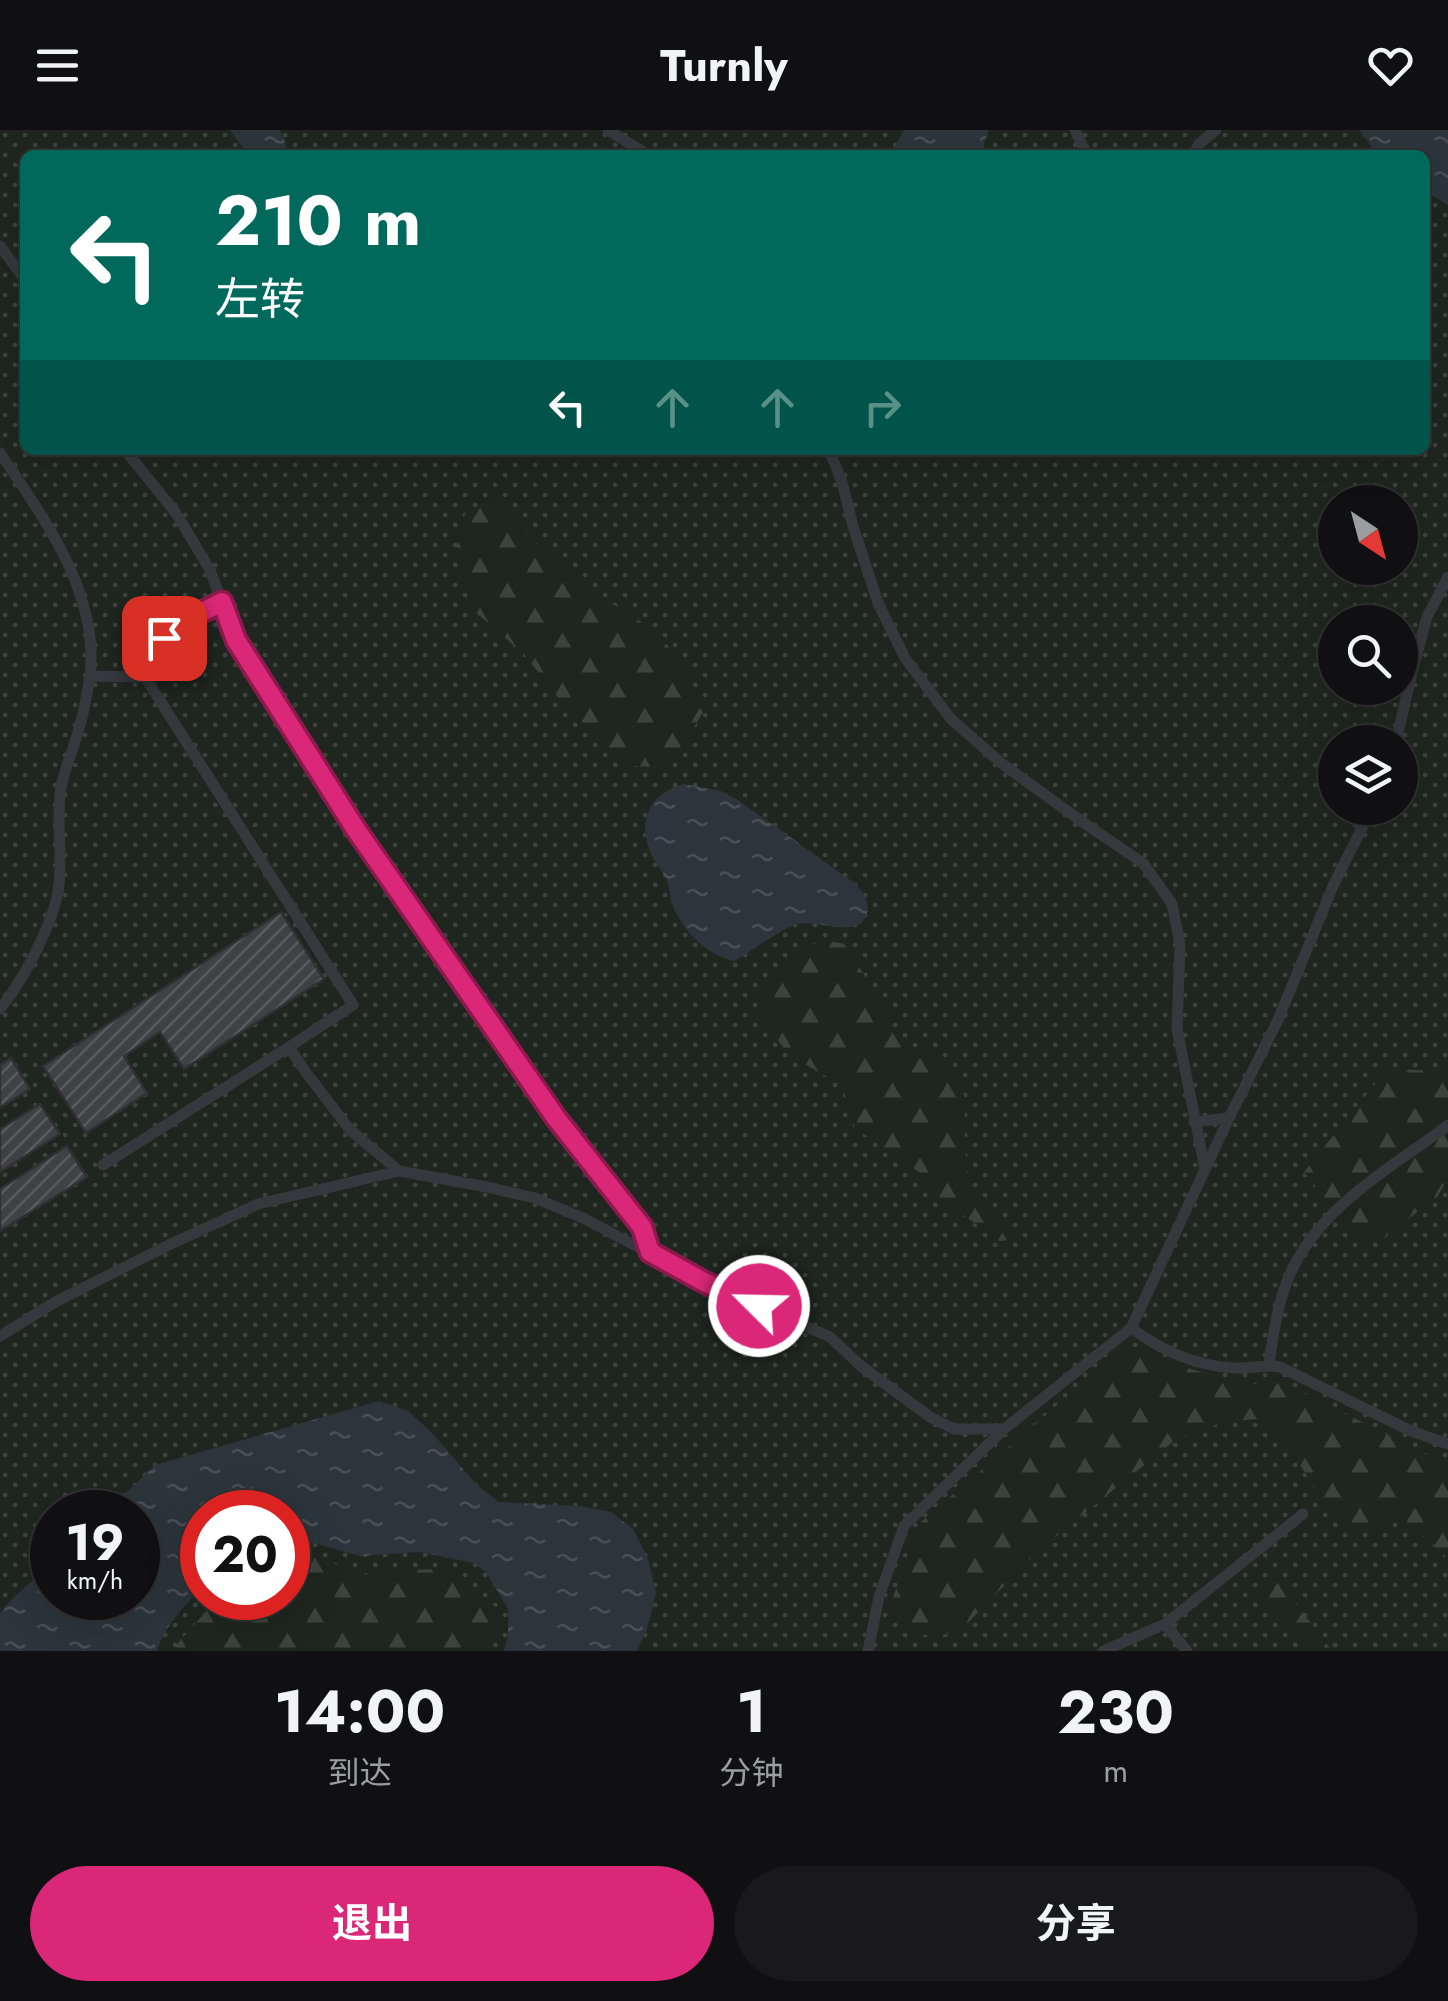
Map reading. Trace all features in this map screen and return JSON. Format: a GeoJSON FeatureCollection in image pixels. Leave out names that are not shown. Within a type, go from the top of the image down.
{"type":"FeatureCollection","features":[{"type":"Feature","properties":{"kind":"lane"},"geometry":{"type":"LineString","coordinates":[[608,130],[640,150]]}},
{"type":"Feature","properties":{"kind":"lane"},"geometry":{"type":"LineString","coordinates":[[1196,150],[1216,130]]}},
{"type":"Feature","properties":{"kind":"lane"},"geometry":{"type":"LineString","coordinates":[[0,246],[20,273]]}},
{"type":"Feature","properties":{"kind":"lane"},"geometry":{"type":"LineString","coordinates":[[0,453],[30,496],[78,583],[92,657],[78,732],[61,789],[55,909],[12,994],[0,1008]]}},
{"type":"Feature","properties":{"kind":"lane"},"geometry":{"type":"LineString","coordinates":[[129,455],[176,513],[210,570],[236,640],[355,828],[544,1102],[642,1227],[650,1252]]}},
{"type":"Feature","properties":{"kind":"lane"},"geometry":{"type":"LineString","coordinates":[[830,455],[878,602],[905,658],[952,718],[1001,763],[1143,862],[1172,904],[1180,944],[1177,1029],[1205,1169]]}},
{"type":"Feature","properties":{"kind":"lane"},"geometry":{"type":"LineString","coordinates":[[1400,725],[1427,617],[1448,577]]}},
{"type":"Feature","properties":{"kind":"lane"},"geometry":{"type":"LineString","coordinates":[[145,677],[164,638],[222,602]]}},
{"type":"Feature","properties":{"kind":"lane"},"geometry":{"type":"LineString","coordinates":[[90,676],[145,677]]}},
{"type":"Feature","properties":{"kind":"lane"},"geometry":{"type":"LineString","coordinates":[[103,1166],[353,1005],[145,677]]}},
{"type":"Feature","properties":{"kind":"lane"},"geometry":{"type":"LineString","coordinates":[[868,1651],[878,1598],[904,1526],[1004,1430],[1131,1328],[1278,1020],[1333,886],[1364,825]]}},
{"type":"Feature","properties":{"kind":"lane"},"geometry":{"type":"LineString","coordinates":[[289,1047],[350,1130],[399,1171]]}},
{"type":"Feature","properties":{"kind":"lane"},"geometry":{"type":"LineString","coordinates":[[1194,1122],[1229,1118]]}},
{"type":"Feature","properties":{"kind":"lane"},"geometry":{"type":"LineString","coordinates":[[1269,1365],[1282,1294],[1298,1258],[1327,1218],[1370,1180],[1448,1125]]}},
{"type":"Feature","properties":{"kind":"lane"},"geometry":{"type":"LineString","coordinates":[[0,1336],[57,1301],[258,1204],[399,1171],[535,1198],[585,1219],[704,1282],[830,1337],[860,1366],[930,1417],[954,1429],[1004,1430]]}},
{"type":"Feature","properties":{"kind":"lane"},"geometry":{"type":"LineString","coordinates":[[1131,1328],[1160,1348],[1204,1364],[1280,1367],[1412,1431],[1448,1444]]}},
{"type":"Feature","properties":{"kind":"lane"},"geometry":{"type":"LineString","coordinates":[[1103,1651],[1165,1624],[1304,1514]]}},
{"type":"Feature","properties":{"kind":"lane"},"geometry":{"type":"LineString","coordinates":[[1165,1624],[1187,1651]]}},
{"type":"Feature","properties":{"kind":"green space"},"geometry":{"type":"Polygon","coordinates":[[[0,130],[1448,130],[1448,1651],[0,1651],[0,130]]]}},
{"type":"Feature","properties":{"kind":"green space"},"geometry":{"type":"Polygon","coordinates":[[[496,498],[530,538],[584,586],[657,632],[688,671],[703,712],[684,751],[661,767],[622,766],[585,732],[524,654],[473,610],[455,553],[465,514],[496,498]]]}},
{"type":"Feature","properties":{"kind":"green space"},"geometry":{"type":"Polygon","coordinates":[[[824,940],[845,944],[883,1005],[898,1039],[956,1068],[965,1099],[969,1184],[1011,1229],[1011,1240],[1000,1241],[932,1193],[919,1172],[855,1128],[841,1085],[789,1055],[758,1013],[759,986],[793,952],[824,940]]]}},
{"type":"Feature","properties":{"kind":"green space"},"geometry":{"type":"Polygon","coordinates":[[[1387,1069],[1448,1074],[1448,1179],[1437,1197],[1379,1241],[1359,1243],[1304,1172],[1387,1069]]]}},
{"type":"Feature","properties":{"kind":"green space"},"geometry":{"type":"Polygon","coordinates":[[[1139,1346],[1185,1367],[1245,1386],[1276,1379],[1448,1465],[1448,1559],[1431,1541],[1398,1521],[1347,1535],[1268,1418],[1223,1422],[1174,1441],[1040,1549],[957,1634],[921,1635],[890,1605],[921,1522],[1119,1352],[1139,1346]]]}},
{"type":"Feature","properties":{"kind":"green space"},"geometry":{"type":"Polygon","coordinates":[[[310,1556],[368,1575],[446,1569],[495,1606],[499,1626],[491,1651],[176,1651],[177,1644],[198,1620],[310,1620],[310,1556]]]}},
{"type":"Feature","properties":{"kind":"green space"},"geometry":{"type":"Polygon","coordinates":[[[1272,1572],[1332,1651],[1304,1651],[1256,1589],[1272,1572]]]}},
{"type":"Feature","properties":{"kind":"water"},"geometry":{"type":"Polygon","coordinates":[[[230,130],[280,130],[286,144],[285,150],[244,150],[230,130]]]}},
{"type":"Feature","properties":{"kind":"water"},"geometry":{"type":"Polygon","coordinates":[[[904,130],[989,130],[985,150],[893,150],[904,130]]]}},
{"type":"Feature","properties":{"kind":"water"},"geometry":{"type":"Polygon","coordinates":[[[1359,130],[1448,130],[1448,205],[1430,194],[1430,150],[1374,150],[1359,130]]]}},
{"type":"Feature","properties":{"kind":"water"},"geometry":{"type":"Polygon","coordinates":[[[684,784],[721,791],[738,800],[853,882],[867,901],[868,911],[861,923],[844,927],[794,925],[734,961],[705,948],[678,916],[667,879],[652,856],[645,832],[654,802],[684,784]]]}},
{"type":"Feature","properties":{"kind":"water"},"geometry":{"type":"Polygon","coordinates":[[[379,1401],[408,1411],[498,1502],[580,1506],[611,1512],[633,1529],[648,1559],[656,1593],[647,1629],[637,1651],[504,1651],[508,1609],[486,1572],[474,1563],[420,1552],[360,1556],[310,1542],[310,1490],[180,1490],[180,1612],[157,1651],[0,1651],[0,1613],[30,1583],[30,1620],[160,1620],[160,1490],[129,1490],[155,1465],[379,1401]]]}},
{"type":"Feature","properties":{"kind":"building"},"geometry":{"type":"Polygon","coordinates":[[[281,912],[324,979],[184,1069],[160,1032],[124,1056],[147,1093],[86,1133],[43,1066],[281,912]]]}},
{"type":"Feature","properties":{"kind":"building"},"geometry":{"type":"Polygon","coordinates":[[[11,1058],[30,1089],[0,1108],[0,1065],[11,1058]]]}},
{"type":"Feature","properties":{"kind":"building"},"geometry":{"type":"Polygon","coordinates":[[[40,1104],[60,1134],[0,1172],[0,1129],[40,1104]]]}},
{"type":"Feature","properties":{"kind":"building"},"geometry":{"type":"Polygon","coordinates":[[[67,1146],[87,1177],[0,1231],[0,1189],[67,1146]]]}},
{"type":"Feature","properties":{"kind":"route"},"geometry":{"type":"LineString","coordinates":[[164,638],[222,602],[236,640],[355,828],[556,1118],[642,1227],[650,1252],[759,1306]]}}]}
